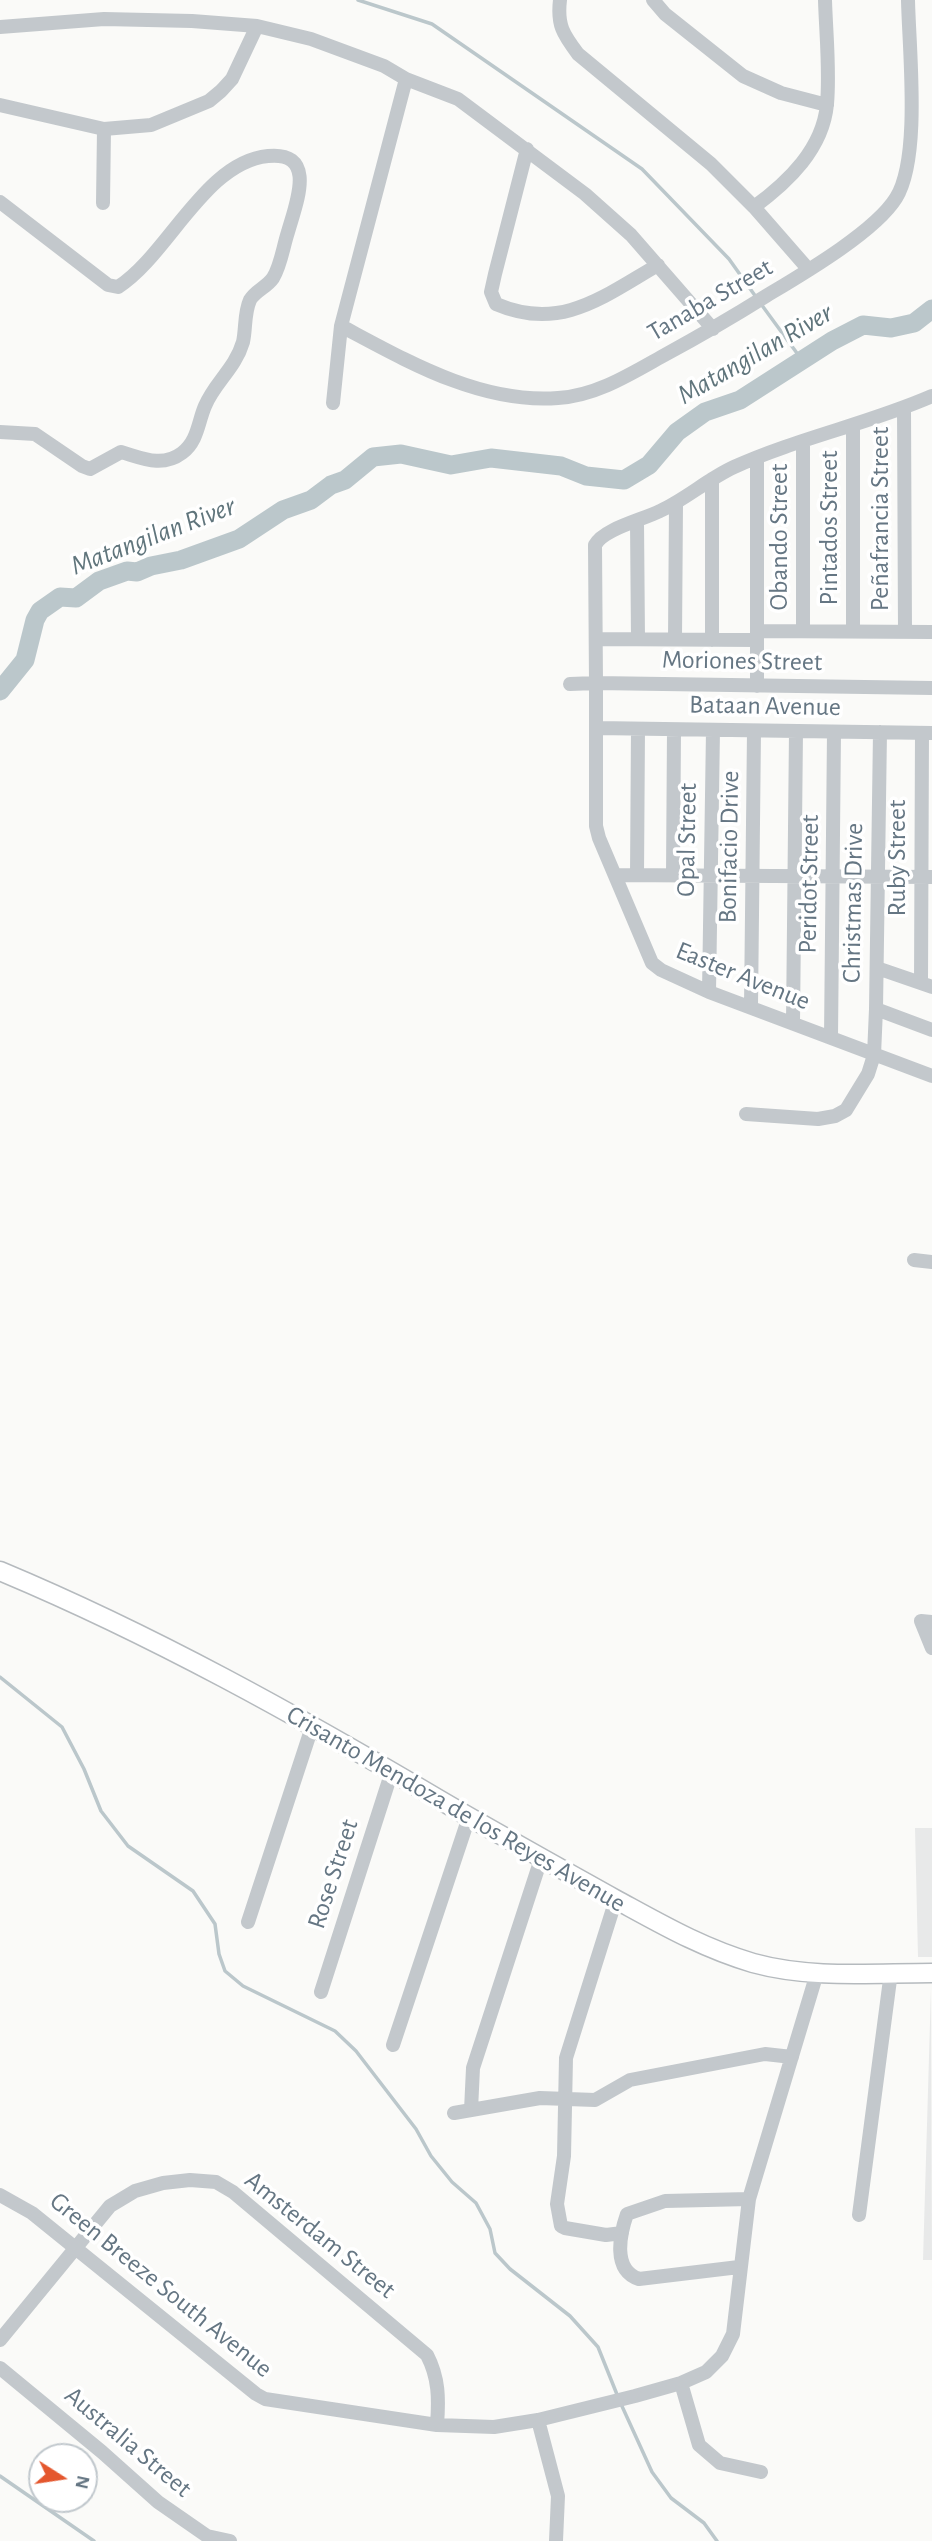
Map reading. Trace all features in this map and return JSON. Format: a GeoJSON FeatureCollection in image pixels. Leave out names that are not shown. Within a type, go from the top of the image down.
{"type":"FeatureCollection","features":[{"type":"Feature","properties":{"kind":"main road","name":"Crisanto Mendoza de los Reyes Avenue"},"geometry":{"type":"LineString","coordinates":[[0,1571],[134,1630],[392,1771],[541,1859],[679,1935],[727,1955],[786,1970],[817,1973],[932,1973]]}},
{"type":"Feature","properties":{"kind":"street"},"geometry":{"type":"LineString","coordinates":[[560,0],[559,15],[563,34],[578,54],[711,164],[754,207],[809,270]]}},
{"type":"Feature","properties":{"kind":"street"},"geometry":{"type":"LineString","coordinates":[[653,0],[666,14],[743,76],[781,93],[827,105]]}},
{"type":"Feature","properties":{"kind":"street"},"geometry":{"type":"LineString","coordinates":[[754,207],[779,188],[806,158],[818,134],[827,105],[825,0]]}},
{"type":"Feature","properties":{"kind":"street","name":"Tanaba Street"},"geometry":{"type":"LineString","coordinates":[[341,326],[416,366],[459,382],[532,398],[559,398],[586,393],[618,381],[713,329],[809,270],[877,220],[896,198],[907,171],[911,144],[908,0]]}},
{"type":"Feature","properties":{"kind":"street"},"geometry":{"type":"LineString","coordinates":[[0,27],[103,19],[257,26],[310,39],[384,66],[407,79],[458,99],[585,194],[631,235],[713,329]]}},
{"type":"Feature","properties":{"kind":"street"},"geometry":{"type":"LineString","coordinates":[[0,104],[104,129],[151,125],[209,102],[232,79],[257,26]]}},
{"type":"Feature","properties":{"kind":"street"},"geometry":{"type":"LineString","coordinates":[[333,403],[341,326],[407,79]]}},
{"type":"Feature","properties":{"kind":"street"},"geometry":{"type":"LineString","coordinates":[[103,203],[104,129]]}},
{"type":"Feature","properties":{"kind":"street"},"geometry":{"type":"LineString","coordinates":[[527,149],[491,292],[496,304],[516,313],[563,313],[585,307],[658,265]]}},
{"type":"Feature","properties":{"kind":"street"},"geometry":{"type":"LineString","coordinates":[[0,202],[108,285],[118,287],[139,271],[214,185],[240,164],[268,156],[282,157],[295,164],[302,182],[275,274],[250,300],[243,341],[233,367],[208,399],[196,434],[183,452],[152,461],[121,452],[90,468],[82,466],[35,434],[0,432]]}},
{"type":"Feature","properties":{"kind":"street"},"geometry":{"type":"LineString","coordinates":[[596,683],[595,545],[606,532],[637,522],[676,504],[712,479],[757,458],[932,396]]}},
{"type":"Feature","properties":{"kind":"street","name":"Peñafrancia Street"},"geometry":{"type":"LineString","coordinates":[[904,408],[905,631]]}},
{"type":"Feature","properties":{"kind":"street","name":"Pintados Street"},"geometry":{"type":"LineString","coordinates":[[853,425],[853,631]]}},
{"type":"Feature","properties":{"kind":"street","name":"Obando Street"},"geometry":{"type":"LineString","coordinates":[[803,442],[803,631]]}},
{"type":"Feature","properties":{"kind":"street"},"geometry":{"type":"LineString","coordinates":[[757,458],[757,686]]}},
{"type":"Feature","properties":{"kind":"street"},"geometry":{"type":"LineString","coordinates":[[712,479],[712,639]]}},
{"type":"Feature","properties":{"kind":"street"},"geometry":{"type":"LineString","coordinates":[[675,639],[676,504]]}},
{"type":"Feature","properties":{"kind":"street"},"geometry":{"type":"LineString","coordinates":[[637,522],[638,639]]}},
{"type":"Feature","properties":{"kind":"street"},"geometry":{"type":"LineString","coordinates":[[596,639],[712,639],[803,631],[932,632]]}},
{"type":"Feature","properties":{"kind":"street","name":"Easter Avenue"},"geometry":{"type":"LineString","coordinates":[[596,683],[596,826],[652,963],[661,970],[709,992],[932,1076]]}},
{"type":"Feature","properties":{"kind":"street","name":"Moriones Street"},"geometry":{"type":"LineString","coordinates":[[570,684],[932,688]]}},
{"type":"Feature","properties":{"kind":"street","name":"Bataan Avenue"},"geometry":{"type":"LineString","coordinates":[[597,728],[927,733]]}},
{"type":"Feature","properties":{"kind":"street"},"geometry":{"type":"LineString","coordinates":[[637,875],[638,729]]}},
{"type":"Feature","properties":{"kind":"street"},"geometry":{"type":"LineString","coordinates":[[673,876],[674,730]]}},
{"type":"Feature","properties":{"kind":"street","name":"Opal Street"},"geometry":{"type":"LineString","coordinates":[[709,992],[713,730]]}},
{"type":"Feature","properties":{"kind":"street","name":"Bonifacio Drive"},"geometry":{"type":"LineString","coordinates":[[751,1006],[754,731]]}},
{"type":"Feature","properties":{"kind":"street"},"geometry":{"type":"LineString","coordinates":[[793,1023],[796,731]]}},
{"type":"Feature","properties":{"kind":"street","name":"Peridot Street"},"geometry":{"type":"LineString","coordinates":[[831,1037],[834,732]]}},
{"type":"Feature","properties":{"kind":"street","name":"Christmas Drive"},"geometry":{"type":"LineString","coordinates":[[746,1114],[818,1119],[835,1116],[846,1110],[868,1074],[874,1055],[876,1009],[880,732]]}},
{"type":"Feature","properties":{"kind":"street","name":"Ruby Street"},"geometry":{"type":"LineString","coordinates":[[927,733],[927,985]]}},
{"type":"Feature","properties":{"kind":"street"},"geometry":{"type":"LineString","coordinates":[[615,875],[927,877]]}},
{"type":"Feature","properties":{"kind":"street"},"geometry":{"type":"LineString","coordinates":[[877,968],[927,985]]}},
{"type":"Feature","properties":{"kind":"street"},"geometry":{"type":"LineString","coordinates":[[876,1009],[932,1030]]}},
{"type":"Feature","properties":{"kind":"street"},"geometry":{"type":"LineString","coordinates":[[914,1260],[932,1262]]}},
{"type":"Feature","properties":{"kind":"street"},"geometry":{"type":"LineString","coordinates":[[932,1622],[921,1621],[932,1648]]}},
{"type":"Feature","properties":{"kind":"street"},"geometry":{"type":"LineString","coordinates":[[248,1922],[312,1727]]}},
{"type":"Feature","properties":{"kind":"street","name":"Rose Street"},"geometry":{"type":"LineString","coordinates":[[321,1992],[392,1771]]}},
{"type":"Feature","properties":{"kind":"street"},"geometry":{"type":"LineString","coordinates":[[393,2045],[469,1817]]}},
{"type":"Feature","properties":{"kind":"street"},"geometry":{"type":"LineString","coordinates":[[471,2110],[473,2068],[541,1859]]}},
{"type":"Feature","properties":{"kind":"street"},"geometry":{"type":"LineString","coordinates":[[616,1899],[566,2058],[564,2156],[557,2204],[561,2226],[606,2235],[622,2233]]}},
{"type":"Feature","properties":{"kind":"street"},"geometry":{"type":"LineString","coordinates":[[859,2215],[891,1972]]}},
{"type":"Feature","properties":{"kind":"street","name":"Green Breeze South Avenue"},"geometry":{"type":"LineString","coordinates":[[0,2195],[32,2213],[265,2399],[437,2425],[494,2427],[538,2420],[635,2396],[681,2383],[706,2372],[723,2357],[733,2334],[749,2199],[817,1973]]}},
{"type":"Feature","properties":{"kind":"street"},"geometry":{"type":"LineString","coordinates":[[454,2113],[540,2098],[595,2100],[630,2080],[765,2054],[792,2057]]}},
{"type":"Feature","properties":{"kind":"street","name":"Amsterdam Street"},"geometry":{"type":"LineString","coordinates":[[0,2340],[110,2206],[135,2191],[163,2183],[190,2180],[216,2182],[233,2192],[427,2355],[438,2385],[437,2425]]}},
{"type":"Feature","properties":{"kind":"street"},"geometry":{"type":"LineString","coordinates":[[739,2267],[639,2279],[625,2271],[620,2261],[622,2233],[627,2214],[664,2201],[749,2199]]}},
{"type":"Feature","properties":{"kind":"street","name":"Australia Street"},"geometry":{"type":"LineString","coordinates":[[0,2368],[158,2502],[207,2536],[230,2541]]}},
{"type":"Feature","properties":{"kind":"street"},"geometry":{"type":"LineString","coordinates":[[681,2383],[699,2445],[720,2463],[761,2472]]}},
{"type":"Feature","properties":{"kind":"street"},"geometry":{"type":"LineString","coordinates":[[538,2420],[555,2476],[558,2496],[556,2541]]}},
{"type":"Feature","properties":{"kind":"shaded area"},"geometry":{"type":"Polygon","coordinates":[[[915,1828],[932,1828],[932,1957],[918,1957],[915,1828]]]}},
{"type":"Feature","properties":{"kind":"shaded area"},"geometry":{"type":"Polygon","coordinates":[[[931,1989],[932,2260],[923,2260],[931,1989]]]}},
{"type":"Feature","properties":{"kind":"waterway"},"geometry":{"type":"LineString","coordinates":[[358,0],[432,24],[642,169],[729,259],[756,297]]}},
{"type":"Feature","properties":{"kind":"waterway"},"geometry":{"type":"LineString","coordinates":[[761,304],[802,360]]}},
{"type":"Feature","properties":{"kind":"waterway","name":"Matangilan River"},"geometry":{"type":"LineString","coordinates":[[0,691],[25,660],[35,620],[40,611],[60,597],[76,598],[99,581],[127,571],[137,572],[151,566],[181,560],[239,539],[283,510],[311,500],[331,485],[345,480],[373,457],[401,454],[451,465],[491,458],[561,466],[586,476],[624,480],[649,465],[677,432],[705,412],[740,400],[832,341],[863,325],[891,328],[914,323],[932,309]]}},
{"type":"Feature","properties":{"kind":"waterway"},"geometry":{"type":"LineString","coordinates":[[0,1677],[62,1727],[84,1769],[101,1811],[128,1846],[193,1891],[215,1924],[219,1954],[225,1971],[243,1986],[335,2031],[356,2051],[416,2129],[431,2156],[452,2182],[476,2203],[490,2229],[495,2253],[510,2269],[570,2316],[598,2347],[618,2397]]}},
{"type":"Feature","properties":{"kind":"waterway"},"geometry":{"type":"LineString","coordinates":[[621,2404],[652,2472],[671,2498],[704,2523],[717,2541]]}},
{"type":"Feature","properties":{"kind":"waterway"},"geometry":{"type":"LineString","coordinates":[[0,2476],[94,2541]]}}]}
